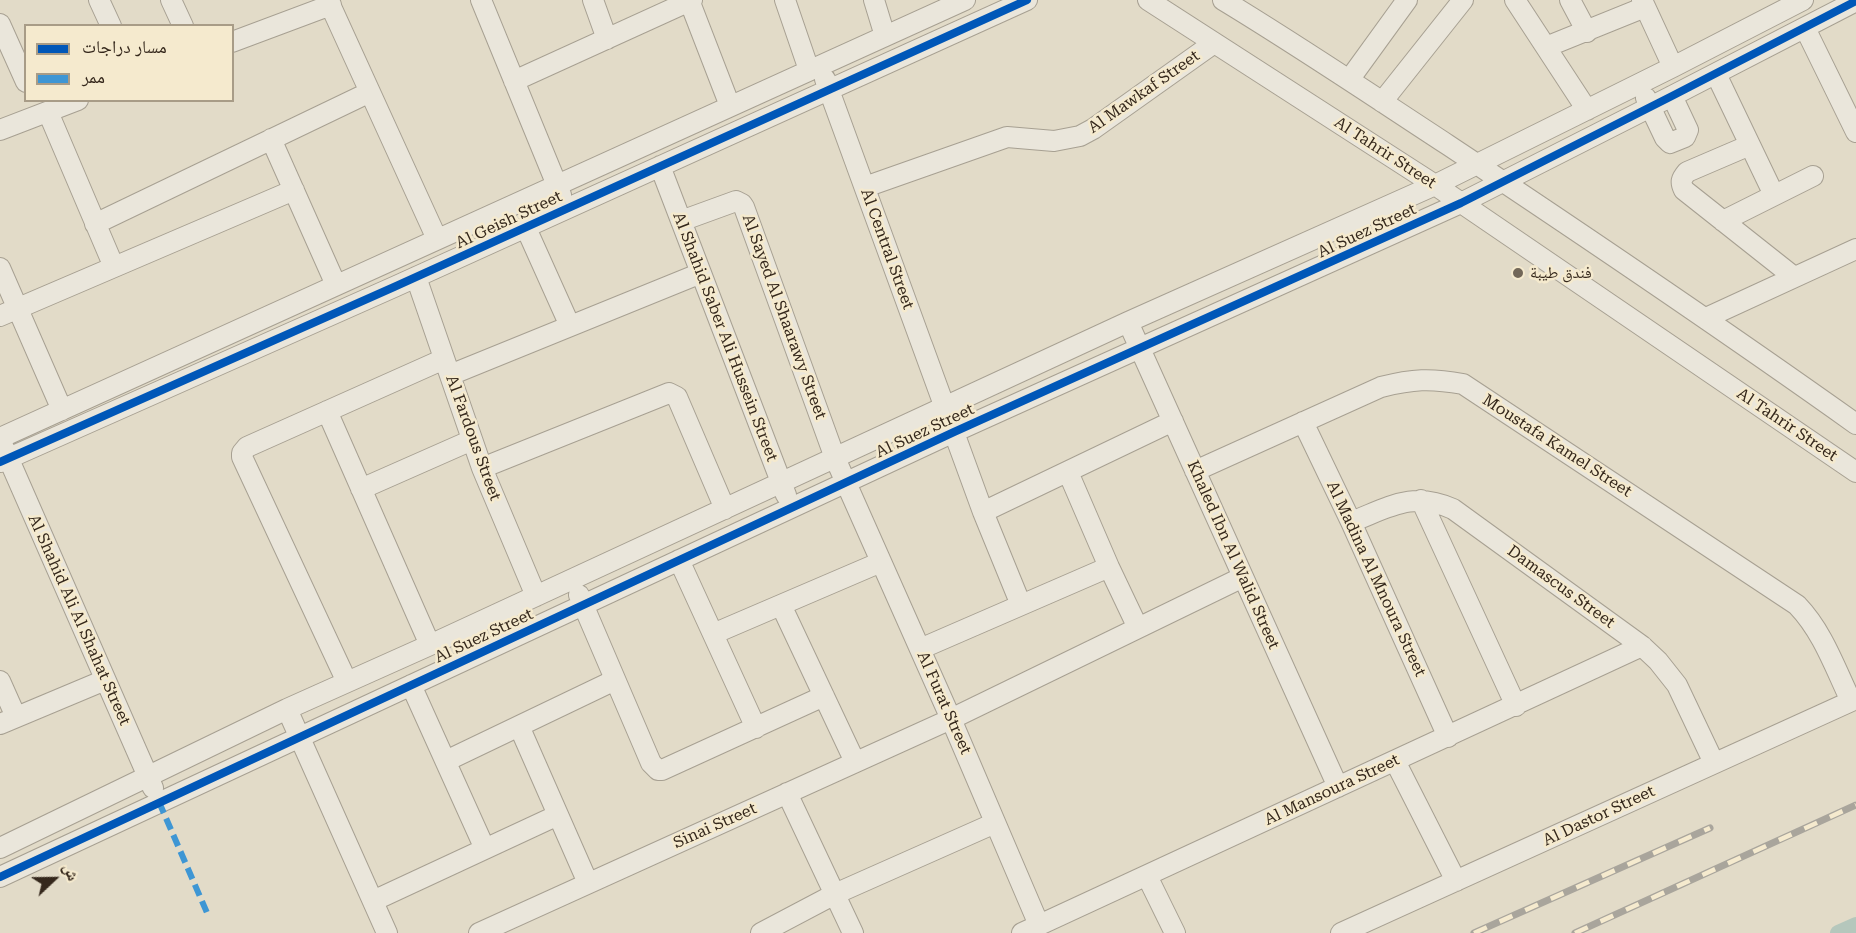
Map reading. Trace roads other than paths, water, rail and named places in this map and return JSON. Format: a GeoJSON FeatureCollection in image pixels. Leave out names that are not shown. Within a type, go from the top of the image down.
{"type":"FeatureCollection","features":[{"type":"Feature","properties":{"kind":"street"},"geometry":{"type":"LineString","coordinates":[[99,0],[110,24]]}},
{"type":"Feature","properties":{"kind":"street"},"geometry":{"type":"LineString","coordinates":[[171,0],[182,24]]}},
{"type":"Feature","properties":{"kind":"street"},"geometry":{"type":"LineString","coordinates":[[481,0],[566,209]]}},
{"type":"Feature","properties":{"kind":"street"},"geometry":{"type":"LineString","coordinates":[[592,0],[607,39]]}},
{"type":"Feature","properties":{"kind":"street"},"geometry":{"type":"LineString","coordinates":[[514,81],[690,0],[730,106]]}},
{"type":"Feature","properties":{"kind":"street","name":"Al Central Street"},"geometry":{"type":"LineString","coordinates":[[785,0],[815,67],[829,90],[983,512],[1021,605]]}},
{"type":"Feature","properties":{"kind":"street"},"geometry":{"type":"LineString","coordinates":[[874,0],[885,36]]}},
{"type":"Feature","properties":{"kind":"street","name":"Al Geish Street"},"geometry":{"type":"LineString","coordinates":[[0,438],[965,0]]}},
{"type":"Feature","properties":{"kind":"street","name":"Al Geish Street"},"geometry":{"type":"LineString","coordinates":[[4,460],[526,228],[1027,0]]}},
{"type":"Feature","properties":{"kind":"street","name":"Al Tahrir Street"},"geometry":{"type":"LineString","coordinates":[[1148,0],[1435,185],[1856,472]]}},
{"type":"Feature","properties":{"kind":"street"},"geometry":{"type":"LineString","coordinates":[[1349,80],[1407,0]]}},
{"type":"Feature","properties":{"kind":"street"},"geometry":{"type":"LineString","coordinates":[[1382,102],[1463,0]]}},
{"type":"Feature","properties":{"kind":"street"},"geometry":{"type":"LineString","coordinates":[[1515,0],[1587,110]]}},
{"type":"Feature","properties":{"kind":"street"},"geometry":{"type":"LineString","coordinates":[[1570,0],[1587,32]]}},
{"type":"Feature","properties":{"kind":"street","name":"Al Suez Street"},"geometry":{"type":"LineString","coordinates":[[0,848],[287,709],[1128,322],[1435,185],[1803,0]]}},
{"type":"Feature","properties":{"kind":"street","name":"Al Suez Street"},"geometry":{"type":"LineString","coordinates":[[0,877],[954,432],[1140,350],[1461,203],[1856,1]]}},
{"type":"Feature","properties":{"kind":"street"},"geometry":{"type":"LineString","coordinates":[[1232,2],[1706,318],[1856,424]]}},
{"type":"Feature","properties":{"kind":"street"},"geometry":{"type":"LineString","coordinates":[[234,41],[330,3],[437,239]]}},
{"type":"Feature","properties":{"kind":"street"},"geometry":{"type":"LineString","coordinates":[[1546,47],[1587,32],[1644,3],[1673,67]]}},
{"type":"Feature","properties":{"kind":"street"},"geometry":{"type":"LineString","coordinates":[[0,24],[24,78]]}},
{"type":"Feature","properties":{"kind":"street"},"geometry":{"type":"LineString","coordinates":[[1805,28],[1848,97],[1856,132]]}},
{"type":"Feature","properties":{"kind":"street","name":"Al Mawkaf Street"},"geometry":{"type":"LineString","coordinates":[[865,187],[1007,137],[1054,141],[1080,136],[1214,43]]}},
{"type":"Feature","properties":{"kind":"street"},"geometry":{"type":"LineString","coordinates":[[1716,74],[1774,195]]}},
{"type":"Feature","properties":{"kind":"street"},"geometry":{"type":"LineString","coordinates":[[1639,84],[1666,141],[1670,143],[1685,137],[1688,130],[1672,96]]}},
{"type":"Feature","properties":{"kind":"street"},"geometry":{"type":"LineString","coordinates":[[95,224],[370,92]]}},
{"type":"Feature","properties":{"kind":"street"},"geometry":{"type":"LineString","coordinates":[[0,130],[41,109],[70,102]]}},
{"type":"Feature","properties":{"kind":"street"},"geometry":{"type":"LineString","coordinates":[[41,109],[114,267]]}},
{"type":"Feature","properties":{"kind":"street"},"geometry":{"type":"LineString","coordinates":[[271,139],[336,285]]}},
{"type":"Feature","properties":{"kind":"street"},"geometry":{"type":"LineString","coordinates":[[1750,145],[1687,172],[1681,178],[1681,184],[1684,190],[1794,277]]}},
{"type":"Feature","properties":{"kind":"street","name":"Al Shahid Saber Ali Hussein Street"},"geometry":{"type":"LineString","coordinates":[[660,166],[791,508]]}},
{"type":"Feature","properties":{"kind":"street"},"geometry":{"type":"LineString","coordinates":[[1723,221],[1813,176]]}},
{"type":"Feature","properties":{"kind":"street"},"geometry":{"type":"LineString","coordinates":[[9,312],[294,190]]}},
{"type":"Feature","properties":{"kind":"street","name":"Al Sayed Al Shaarawy Street"},"geometry":{"type":"LineString","coordinates":[[681,222],[736,201],[742,204],[846,483]]}},
{"type":"Feature","properties":{"kind":"street"},"geometry":{"type":"LineString","coordinates":[[526,228],[570,326]]}},
{"type":"Feature","properties":{"kind":"street"},"geometry":{"type":"LineString","coordinates":[[1706,318],[1856,249]]}},
{"type":"Feature","properties":{"kind":"street"},"geometry":{"type":"LineString","coordinates":[[383,263],[394,287]]}},
{"type":"Feature","properties":{"kind":"street"},"geometry":{"type":"LineString","coordinates":[[0,268],[9,312],[62,410]]}},
{"type":"Feature","properties":{"kind":"street"},"geometry":{"type":"LineString","coordinates":[[347,682],[242,457],[244,450],[327,411],[447,367],[570,326],[701,273]]}},
{"type":"Feature","properties":{"kind":"street","name":"Al Fardous Street"},"geometry":{"type":"LineString","coordinates":[[416,277],[482,468],[536,596]]}},
{"type":"Feature","properties":{"kind":"street","name":"Khaled Ibn Al Walid Street"},"geometry":{"type":"LineString","coordinates":[[1128,322],[1338,787]]}},
{"type":"Feature","properties":{"kind":"street","name":"Moustafa Kamel Street"},"geometry":{"type":"LineString","coordinates":[[1195,471],[1381,387],[1408,380],[1436,379],[1463,384],[1797,605],[1820,634],[1853,700]]}},
{"type":"Feature","properties":{"kind":"street"},"geometry":{"type":"LineString","coordinates":[[482,468],[669,393],[677,397],[725,509]]}},
{"type":"Feature","properties":{"kind":"street"},"geometry":{"type":"LineString","coordinates":[[327,411],[430,645]]}},
{"type":"Feature","properties":{"kind":"street"},"geometry":{"type":"LineString","coordinates":[[983,512],[1173,422]]}},
{"type":"Feature","properties":{"kind":"street","name":"Al Madina Al Mnoura Street"},"geometry":{"type":"LineString","coordinates":[[1303,422],[1352,522],[1448,737]]}},
{"type":"Feature","properties":{"kind":"street","name":"Al Shahid Ali Al Shahat Street"},"geometry":{"type":"LineString","coordinates":[[0,438],[4,460],[159,802]]}},
{"type":"Feature","properties":{"kind":"street"},"geometry":{"type":"LineString","coordinates":[[361,489],[472,440]]}},
{"type":"Feature","properties":{"kind":"street"},"geometry":{"type":"LineString","coordinates":[[1068,471],[1138,628]]}},
{"type":"Feature","properties":{"kind":"street","name":"Al Furat Street"},"geometry":{"type":"LineString","coordinates":[[846,483],[995,823],[1031,929]]}},
{"type":"Feature","properties":{"kind":"street"},"geometry":{"type":"LineString","coordinates":[[1421,500],[1516,706]]}},
{"type":"Feature","properties":{"kind":"street","name":"Damascus Street"},"geometry":{"type":"LineString","coordinates":[[1352,522],[1409,501],[1438,502],[1453,509],[1642,646],[1658,661],[1677,686],[1714,763]]}},
{"type":"Feature","properties":{"kind":"street"},"geometry":{"type":"LineString","coordinates":[[679,560],[756,728]]}},
{"type":"Feature","properties":{"kind":"street"},"geometry":{"type":"LineString","coordinates":[[713,634],[881,562]]}},
{"type":"Feature","properties":{"kind":"street"},"geometry":{"type":"LineString","coordinates":[[920,650],[1109,567]]}},
{"type":"Feature","properties":{"kind":"street","name":"Sinai Street"},"geometry":{"type":"LineString","coordinates":[[479,933],[951,719],[1243,577]]}},
{"type":"Feature","properties":{"kind":"street"},"geometry":{"type":"LineString","coordinates":[[572,579],[651,763],[658,770],[824,696]]}},
{"type":"Feature","properties":{"kind":"street"},"geometry":{"type":"LineString","coordinates":[[781,605],[855,762]]}},
{"type":"Feature","properties":{"kind":"street","name":"Al Mansoura Street"},"geometry":{"type":"LineString","coordinates":[[1031,929],[1642,646]]}},
{"type":"Feature","properties":{"kind":"street"},"geometry":{"type":"LineString","coordinates":[[0,681],[8,720],[105,680]]}},
{"type":"Feature","properties":{"kind":"street"},"geometry":{"type":"LineString","coordinates":[[446,761],[615,680]]}},
{"type":"Feature","properties":{"kind":"street"},"geometry":{"type":"LineString","coordinates":[[411,685],[485,849]]}},
{"type":"Feature","properties":{"kind":"street","name":"Al Dastor Street"},"geometry":{"type":"LineString","coordinates":[[1341,933],[1853,700]]}},
{"type":"Feature","properties":{"kind":"street"},"geometry":{"type":"LineString","coordinates":[[287,709],[387,933]]}},
{"type":"Feature","properties":{"kind":"street"},"geometry":{"type":"LineString","coordinates":[[519,726],[588,884]]}},
{"type":"Feature","properties":{"kind":"street"},"geometry":{"type":"LineString","coordinates":[[1395,761],[1456,881]]}},
{"type":"Feature","properties":{"kind":"street"},"geometry":{"type":"LineString","coordinates":[[787,793],[854,933]]}},
{"type":"Feature","properties":{"kind":"street"},"geometry":{"type":"LineString","coordinates":[[373,901],[558,815]]}},
{"type":"Feature","properties":{"kind":"street"},"geometry":{"type":"LineString","coordinates":[[761,933],[835,894],[995,823]]}},
{"type":"Feature","properties":{"kind":"street"},"geometry":{"type":"LineString","coordinates":[[1147,876],[1175,933]]}},
{"type":"Feature","properties":{"kind":"waterway"},"geometry":{"type":"LineString","coordinates":[[1838,933],[1856,925]]}},
{"type":"Feature","properties":{"kind":"railway"},"geometry":{"type":"LineString","coordinates":[[1575,933],[1856,805]]}},
{"type":"Feature","properties":{"kind":"railway"},"geometry":{"type":"LineString","coordinates":[[1474,933],[1710,828]]}},
{"type":"Feature","properties":{"kind":"place","name":"فندق طيبة"},"geometry":{"type":"Point","coordinates":[1518,273]}}]}
